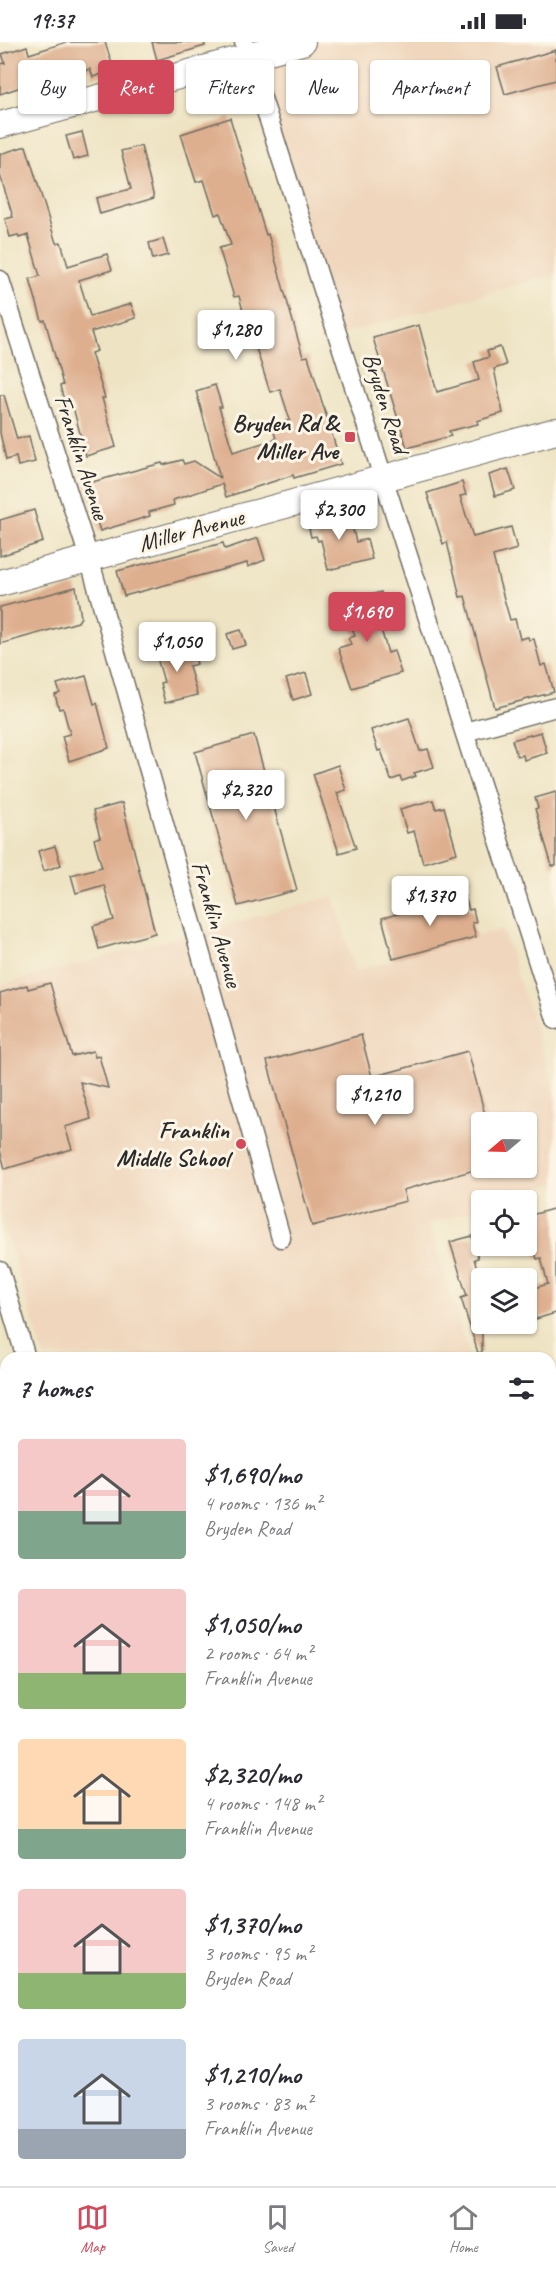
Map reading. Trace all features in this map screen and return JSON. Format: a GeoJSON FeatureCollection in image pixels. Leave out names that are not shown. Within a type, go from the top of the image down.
{"type":"FeatureCollection","features":[{"type":"Feature","properties":{"kind":"street"},"geometry":{"type":"LineString","coordinates":[[0,125],[247,49],[302,42]]}},
{"type":"Feature","properties":{"kind":"street","name":"Bryden Road"},"geometry":{"type":"LineString","coordinates":[[247,49],[556,1019]]}},
{"type":"Feature","properties":{"kind":"street","name":"Franklin Avenue"},"geometry":{"type":"LineString","coordinates":[[0,280],[89,558],[281,1238]]}},
{"type":"Feature","properties":{"kind":"street","name":"Miller Avenue"},"geometry":{"type":"LineString","coordinates":[[0,583],[556,431]]}},
{"type":"Feature","properties":{"kind":"street"},"geometry":{"type":"LineString","coordinates":[[465,732],[556,707]]}},
{"type":"Feature","properties":{"kind":"street"},"geometry":{"type":"LineString","coordinates":[[0,1271],[24,1352]]}},
{"type":"Feature","properties":{"kind":"shaded area"},"geometry":{"type":"Polygon","coordinates":[[[243,42],[556,42],[556,274],[339,335],[267,114],[274,114],[274,60],[249,60],[243,42]]]}},
{"type":"Feature","properties":{"kind":"shaded area","name":"Franklin Middle School"},"geometry":{"type":"Polygon","coordinates":[[[334,896],[355,971],[503,929],[556,1094],[556,1183],[534,1190],[471,1190],[471,1210],[429,1224],[467,1352],[42,1352],[0,1213],[0,985],[334,896]]]}},
{"type":"Feature","properties":{"kind":"building"},"geometry":{"type":"Polygon","coordinates":[[[67,42],[105,42],[111,60],[98,60],[98,75],[93,77],[90,69],[86,70],[86,60],[18,60],[18,88],[0,94],[0,64],[5,63],[2,54],[27,46],[29,54],[67,42]]]}},
{"type":"Feature","properties":{"kind":"building"},"geometry":{"type":"Polygon","coordinates":[[[152,42],[204,42],[205,46],[157,60],[152,42]]]}},
{"type":"Feature","properties":{"kind":"building"},"geometry":{"type":"Polygon","coordinates":[[[556,50],[556,80],[505,94],[497,67],[556,50]]]}},
{"type":"Feature","properties":{"kind":"building"},"geometry":{"type":"Polygon","coordinates":[[[230,118],[266,235],[268,234],[303,357],[308,356],[341,464],[294,478],[293,475],[226,497],[222,484],[173,500],[174,505],[149,512],[150,516],[100,531],[85,484],[162,463],[163,465],[182,460],[184,464],[194,461],[220,478],[196,391],[215,385],[222,407],[219,407],[233,452],[276,439],[272,425],[290,420],[280,389],[270,392],[239,296],[234,297],[219,248],[231,245],[220,213],[215,215],[204,180],[196,182],[181,134],[230,118]]]}},
{"type":"Feature","properties":{"kind":"building"},"geometry":{"type":"Polygon","coordinates":[[[82,132],[88,156],[73,160],[66,136],[82,132]]]}},
{"type":"Feature","properties":{"kind":"building"},"geometry":{"type":"Polygon","coordinates":[[[26,146],[56,243],[61,242],[68,266],[107,254],[112,270],[79,280],[90,316],[131,304],[136,318],[91,332],[97,351],[91,353],[105,398],[102,398],[116,447],[86,456],[73,407],[66,408],[60,386],[63,385],[45,320],[42,321],[30,279],[40,276],[28,235],[19,238],[18,235],[10,237],[5,219],[13,217],[0,175],[0,154],[26,146]]]}},
{"type":"Feature","properties":{"kind":"building"},"geometry":{"type":"Polygon","coordinates":[[[141,146],[154,198],[100,214],[96,198],[131,189],[121,151],[141,146]]]}},
{"type":"Feature","properties":{"kind":"building"},"geometry":{"type":"Polygon","coordinates":[[[163,239],[168,255],[153,259],[149,243],[163,239]]]}},
{"type":"Feature","properties":{"kind":"building"},"geometry":{"type":"Polygon","coordinates":[[[419,325],[437,392],[479,380],[474,362],[489,357],[487,351],[500,347],[506,365],[494,369],[503,413],[477,421],[478,424],[449,431],[451,436],[407,448],[373,338],[419,325]]]}},
{"type":"Feature","properties":{"kind":"building"},"geometry":{"type":"Polygon","coordinates":[[[0,395],[4,395],[17,439],[29,436],[35,462],[18,466],[16,457],[6,460],[0,433],[0,395]]]}},
{"type":"Feature","properties":{"kind":"building"},"geometry":{"type":"Polygon","coordinates":[[[508,469],[515,490],[495,496],[489,475],[508,469]]]}},
{"type":"Feature","properties":{"kind":"building"},"geometry":{"type":"Polygon","coordinates":[[[462,482],[466,495],[460,496],[473,537],[511,527],[517,549],[493,556],[499,581],[510,620],[515,619],[520,639],[528,637],[529,640],[534,639],[541,666],[546,664],[554,692],[495,708],[465,596],[460,597],[447,542],[443,544],[427,493],[462,482]]]}},
{"type":"Feature","properties":{"kind":"building"},"geometry":{"type":"Polygon","coordinates":[[[34,510],[43,542],[0,556],[0,520],[34,510]]]}},
{"type":"Feature","properties":{"kind":"building"},"geometry":{"type":"Polygon","coordinates":[[[349,513],[356,542],[367,539],[372,559],[328,570],[321,540],[318,541],[316,536],[311,537],[307,520],[349,513]]]}},
{"type":"Feature","properties":{"kind":"building"},"geometry":{"type":"Polygon","coordinates":[[[258,538],[265,560],[248,567],[247,563],[124,596],[117,571],[223,543],[225,549],[258,538]]]}},
{"type":"Feature","properties":{"kind":"building"},"geometry":{"type":"Polygon","coordinates":[[[76,587],[81,617],[78,622],[0,644],[0,607],[76,587]]]}},
{"type":"Feature","properties":{"kind":"building"},"geometry":{"type":"Polygon","coordinates":[[[381,592],[387,612],[377,616],[388,653],[394,651],[401,673],[352,688],[338,648],[351,644],[348,638],[355,636],[344,603],[381,592]]]}},
{"type":"Feature","properties":{"kind":"building"},"geometry":{"type":"Polygon","coordinates":[[[241,630],[246,645],[232,649],[227,634],[241,630]]]}},
{"type":"Feature","properties":{"kind":"building"},"geometry":{"type":"Polygon","coordinates":[[[191,644],[197,664],[189,666],[197,695],[165,703],[160,683],[164,682],[156,654],[191,644]]]}},
{"type":"Feature","properties":{"kind":"building"},"geometry":{"type":"Polygon","coordinates":[[[306,673],[312,694],[293,700],[286,679],[306,673]]]}},
{"type":"Feature","properties":{"kind":"building"},"geometry":{"type":"Polygon","coordinates":[[[86,676],[94,704],[97,703],[109,748],[69,761],[62,736],[70,734],[63,708],[59,709],[55,695],[60,693],[57,684],[86,676]]]}},
{"type":"Feature","properties":{"kind":"building"},"geometry":{"type":"Polygon","coordinates":[[[409,718],[420,751],[428,749],[434,767],[414,773],[416,776],[402,781],[400,777],[391,780],[381,750],[378,751],[371,730],[409,718]]]}},
{"type":"Feature","properties":{"kind":"building"},"geometry":{"type":"Polygon","coordinates":[[[541,732],[547,753],[524,760],[523,755],[517,756],[512,740],[541,732]]]}},
{"type":"Feature","properties":{"kind":"building"},"geometry":{"type":"Polygon","coordinates":[[[254,735],[297,890],[238,906],[195,752],[254,735]]]}},
{"type":"Feature","properties":{"kind":"building"},"geometry":{"type":"Polygon","coordinates":[[[338,765],[346,790],[337,793],[356,848],[339,853],[313,774],[338,765]]]}},
{"type":"Feature","properties":{"kind":"building"},"geometry":{"type":"Polygon","coordinates":[[[556,792],[556,866],[552,866],[535,809],[538,808],[535,798],[556,792]]]}},
{"type":"Feature","properties":{"kind":"building"},"geometry":{"type":"Polygon","coordinates":[[[433,800],[436,809],[444,807],[457,853],[423,863],[414,831],[407,833],[400,809],[433,800]]]}},
{"type":"Feature","properties":{"kind":"building"},"geometry":{"type":"Polygon","coordinates":[[[122,803],[155,933],[99,949],[93,926],[114,920],[104,885],[76,893],[71,875],[102,867],[94,839],[100,837],[93,811],[122,803]]]}},
{"type":"Feature","properties":{"kind":"building"},"geometry":{"type":"Polygon","coordinates":[[[55,846],[61,865],[44,871],[38,851],[55,846]]]}},
{"type":"Feature","properties":{"kind":"building"},"geometry":{"type":"Polygon","coordinates":[[[465,896],[469,910],[473,909],[476,922],[472,923],[476,937],[393,959],[382,918],[465,896]]]}},
{"type":"Feature","properties":{"kind":"building"},"geometry":{"type":"Polygon","coordinates":[[[50,983],[72,1056],[93,1051],[95,1057],[99,1056],[108,1088],[80,1082],[91,1119],[65,1127],[72,1149],[5,1169],[0,1150],[0,993],[27,985],[28,989],[50,983]]]}},
{"type":"Feature","properties":{"kind":"building"},"geometry":{"type":"Polygon","coordinates":[[[361,1035],[372,1077],[468,1051],[484,1112],[471,1112],[471,1171],[403,1190],[406,1201],[312,1226],[267,1061],[361,1035]]]}},
{"type":"Feature","properties":{"kind":"building"},"geometry":{"type":"Polygon","coordinates":[[[556,1208],[556,1313],[537,1319],[537,1287],[548,1284],[541,1258],[537,1259],[536,1256],[537,1213],[556,1208]]]}},
{"type":"Feature","properties":{"kind":"building"},"geometry":{"type":"Polygon","coordinates":[[[471,1236],[471,1256],[478,1258],[474,1259],[477,1268],[471,1268],[471,1330],[461,1298],[467,1296],[450,1242],[471,1236]]]}},
{"type":"Feature","properties":{"kind":"building"},"geometry":{"type":"Polygon","coordinates":[[[472,1334],[482,1334],[482,1352],[478,1352],[472,1334]]]}},
{"type":"Feature","properties":{"kind":"place","name":"Bryden Rd & Miller Ave"},"geometry":{"type":"Point","coordinates":[350,437]}},
{"type":"Feature","properties":{"kind":"place","name":"Franklin Middle School"},"geometry":{"type":"Point","coordinates":[241,1144]}}]}
